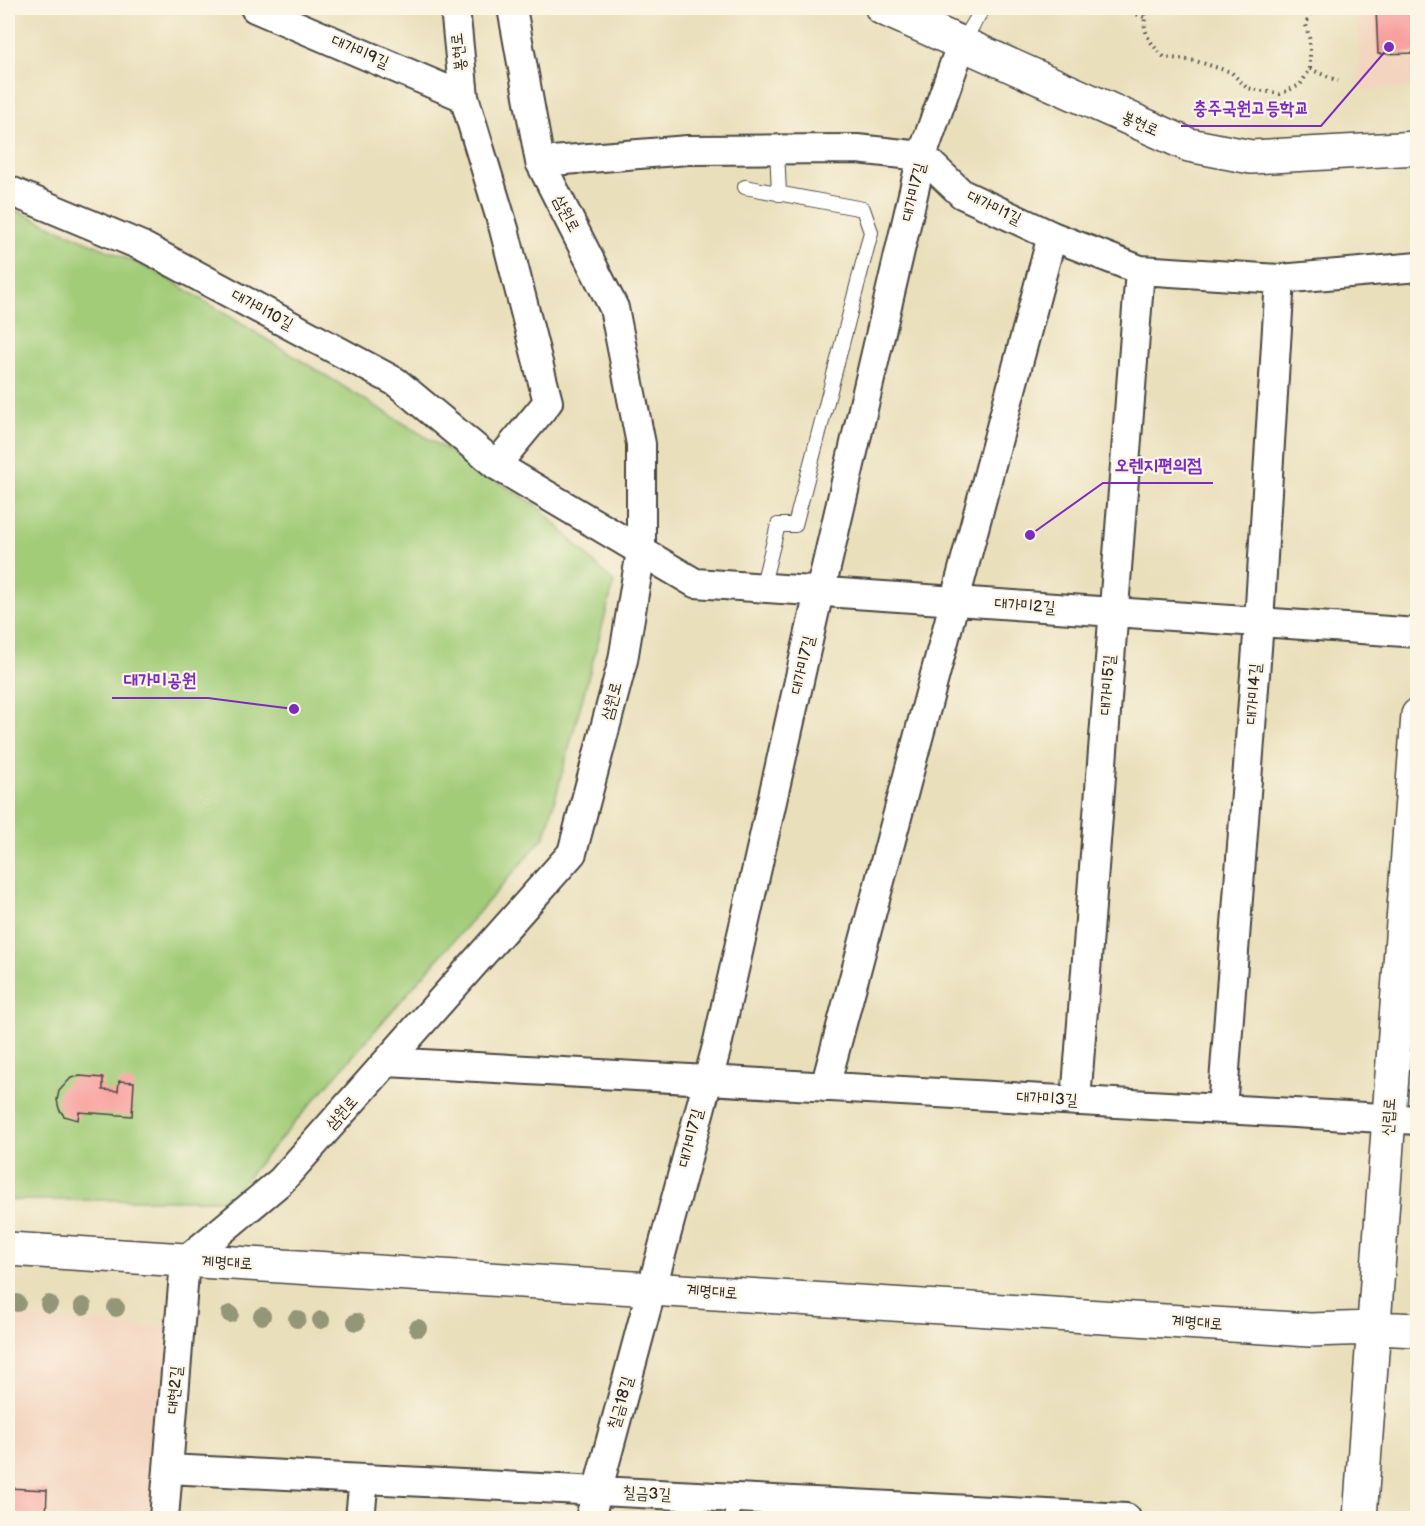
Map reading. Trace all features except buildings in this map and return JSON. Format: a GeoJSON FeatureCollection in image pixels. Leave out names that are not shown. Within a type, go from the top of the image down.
{"type":"FeatureCollection","features":[{"type":"Feature","properties":{"kind":"street","name":"대가미9길"},"geometry":{"type":"LineString","coordinates":[[255,8],[464,97]]}},
{"type":"Feature","properties":{"kind":"street","name":"봉현로"},"geometry":{"type":"LineString","coordinates":[[455,8],[464,97]]}},
{"type":"Feature","properties":{"kind":"street","name":"삼원로"},"geometry":{"type":"LineString","coordinates":[[185,1261],[281,1181],[572,853],[622,660],[641,551],[641,444],[614,308],[540,162],[512,8]]}},
{"type":"Feature","properties":{"kind":"street","name":"봉현로"},"geometry":{"type":"LineString","coordinates":[[882,8],[1189,145],[1251,158],[1418,148]]}},
{"type":"Feature","properties":{"kind":"street","name":"대가미7길"},"geometry":{"type":"LineString","coordinates":[[653,1288],[706,1080],[716,1050],[819,592],[922,156],[961,45]]}},
{"type":"Feature","properties":{"kind":"street"},"geometry":{"type":"LineString","coordinates":[[464,97],[504,229],[548,402],[496,465]]}},
{"type":"Feature","properties":{"kind":"street"},"geometry":{"type":"LineString","coordinates":[[540,162],[688,150],[857,149],[922,156]]}},
{"type":"Feature","properties":{"kind":"street","name":"대가미1길"},"geometry":{"type":"LineString","coordinates":[[922,156],[962,194],[1052,236],[1140,270],[1280,279],[1418,267]]}},
{"type":"Feature","properties":{"kind":"street","name":"대가미10길"},"geometry":{"type":"LineString","coordinates":[[8,190],[142,246],[396,382],[496,465],[641,551]]}},
{"type":"Feature","properties":{"kind":"street"},"geometry":{"type":"LineString","coordinates":[[825,1086],[1052,236]]}},
{"type":"Feature","properties":{"kind":"street","name":"대가미5길"},"geometry":{"type":"LineString","coordinates":[[1076,1101],[1140,270]]}},
{"type":"Feature","properties":{"kind":"street","name":"대가미4길"},"geometry":{"type":"LineString","coordinates":[[1222,1109],[1259,622],[1280,279]]}},
{"type":"Feature","properties":{"kind":"street","name":"대가미2길"},"geometry":{"type":"LineString","coordinates":[[641,551],[695,584],[1418,633]]}},
{"type":"Feature","properties":{"kind":"street","name":"신립로"},"geometry":{"type":"LineString","coordinates":[[1360,1518],[1374,1328],[1403,1119],[1418,715]]}},
{"type":"Feature","properties":{"kind":"street","name":"대가미3길"},"geometry":{"type":"LineString","coordinates":[[387,1062],[1403,1119]]}},
{"type":"Feature","properties":{"kind":"street","name":"계명대로"},"geometry":{"type":"LineString","coordinates":[[8,1249],[1310,1330],[1374,1328],[1418,1330]]}},
{"type":"Feature","properties":{"kind":"street","name":"대현2길"},"geometry":{"type":"LineString","coordinates":[[164,1518],[185,1261]]}},
{"type":"Feature","properties":{"kind":"street","name":"칠금18길"},"geometry":{"type":"LineString","coordinates":[[590,1518],[653,1288]]}},
{"type":"Feature","properties":{"kind":"street","name":"칠금3길"},"geometry":{"type":"LineString","coordinates":[[168,1469],[596,1491],[732,1508],[1126,1518]]}},
{"type":"Feature","properties":{"kind":"street"},"geometry":{"type":"LineString","coordinates":[[360,1518],[364,1479]]}},
{"type":"Feature","properties":{"kind":"lane"},"geometry":{"type":"LineString","coordinates":[[961,45],[983,8]]}},
{"type":"Feature","properties":{"kind":"lane"},"geometry":{"type":"LineString","coordinates":[[777,149],[779,194]]}},
{"type":"Feature","properties":{"kind":"lane"},"geometry":{"type":"LineString","coordinates":[[745,187],[863,209],[871,232],[795,525],[778,525],[762,588]]}},
{"type":"Feature","properties":{"kind":"path"},"geometry":{"type":"LineString","coordinates":[[1022,11],[1028,8]]}},
{"type":"Feature","properties":{"kind":"path"},"geometry":{"type":"LineString","coordinates":[[1120,8],[1144,17]]}},
{"type":"Feature","properties":{"kind":"path"},"geometry":{"type":"LineString","coordinates":[[1148,8],[1144,17],[1147,39],[1164,57],[1196,61],[1231,72],[1247,88],[1280,94],[1300,85],[1310,69],[1310,41],[1306,25],[1312,8]]}},
{"type":"Feature","properties":{"kind":"path"},"geometry":{"type":"LineString","coordinates":[[1310,69],[1338,81]]}},
{"type":"Feature","properties":{"kind":"shaded area"},"geometry":{"type":"Polygon","coordinates":[[[1358,8],[1417,8],[1417,87],[1361,90],[1358,8]]]}},
{"type":"Feature","properties":{"kind":"shaded area"},"geometry":{"type":"Polygon","coordinates":[[[8,1316],[171,1328],[157,1518],[8,1518],[8,1316]]]}},
{"type":"Feature","properties":{"kind":"green space"},"geometry":{"type":"Polygon","coordinates":[[[8,207],[157,272],[538,506],[614,583],[545,836],[227,1200],[8,1200],[8,207]]]}},
{"type":"Feature","properties":{"kind":"place","name":"충주국원고등학교"},"geometry":{"type":"Point","coordinates":[1389,47]}},
{"type":"Feature","properties":{"kind":"place","name":"오렌지편의점"},"geometry":{"type":"Point","coordinates":[1030,535]}},
{"type":"Feature","properties":{"kind":"place","name":"대가미공원"},"geometry":{"type":"Point","coordinates":[294,709]}}]}
